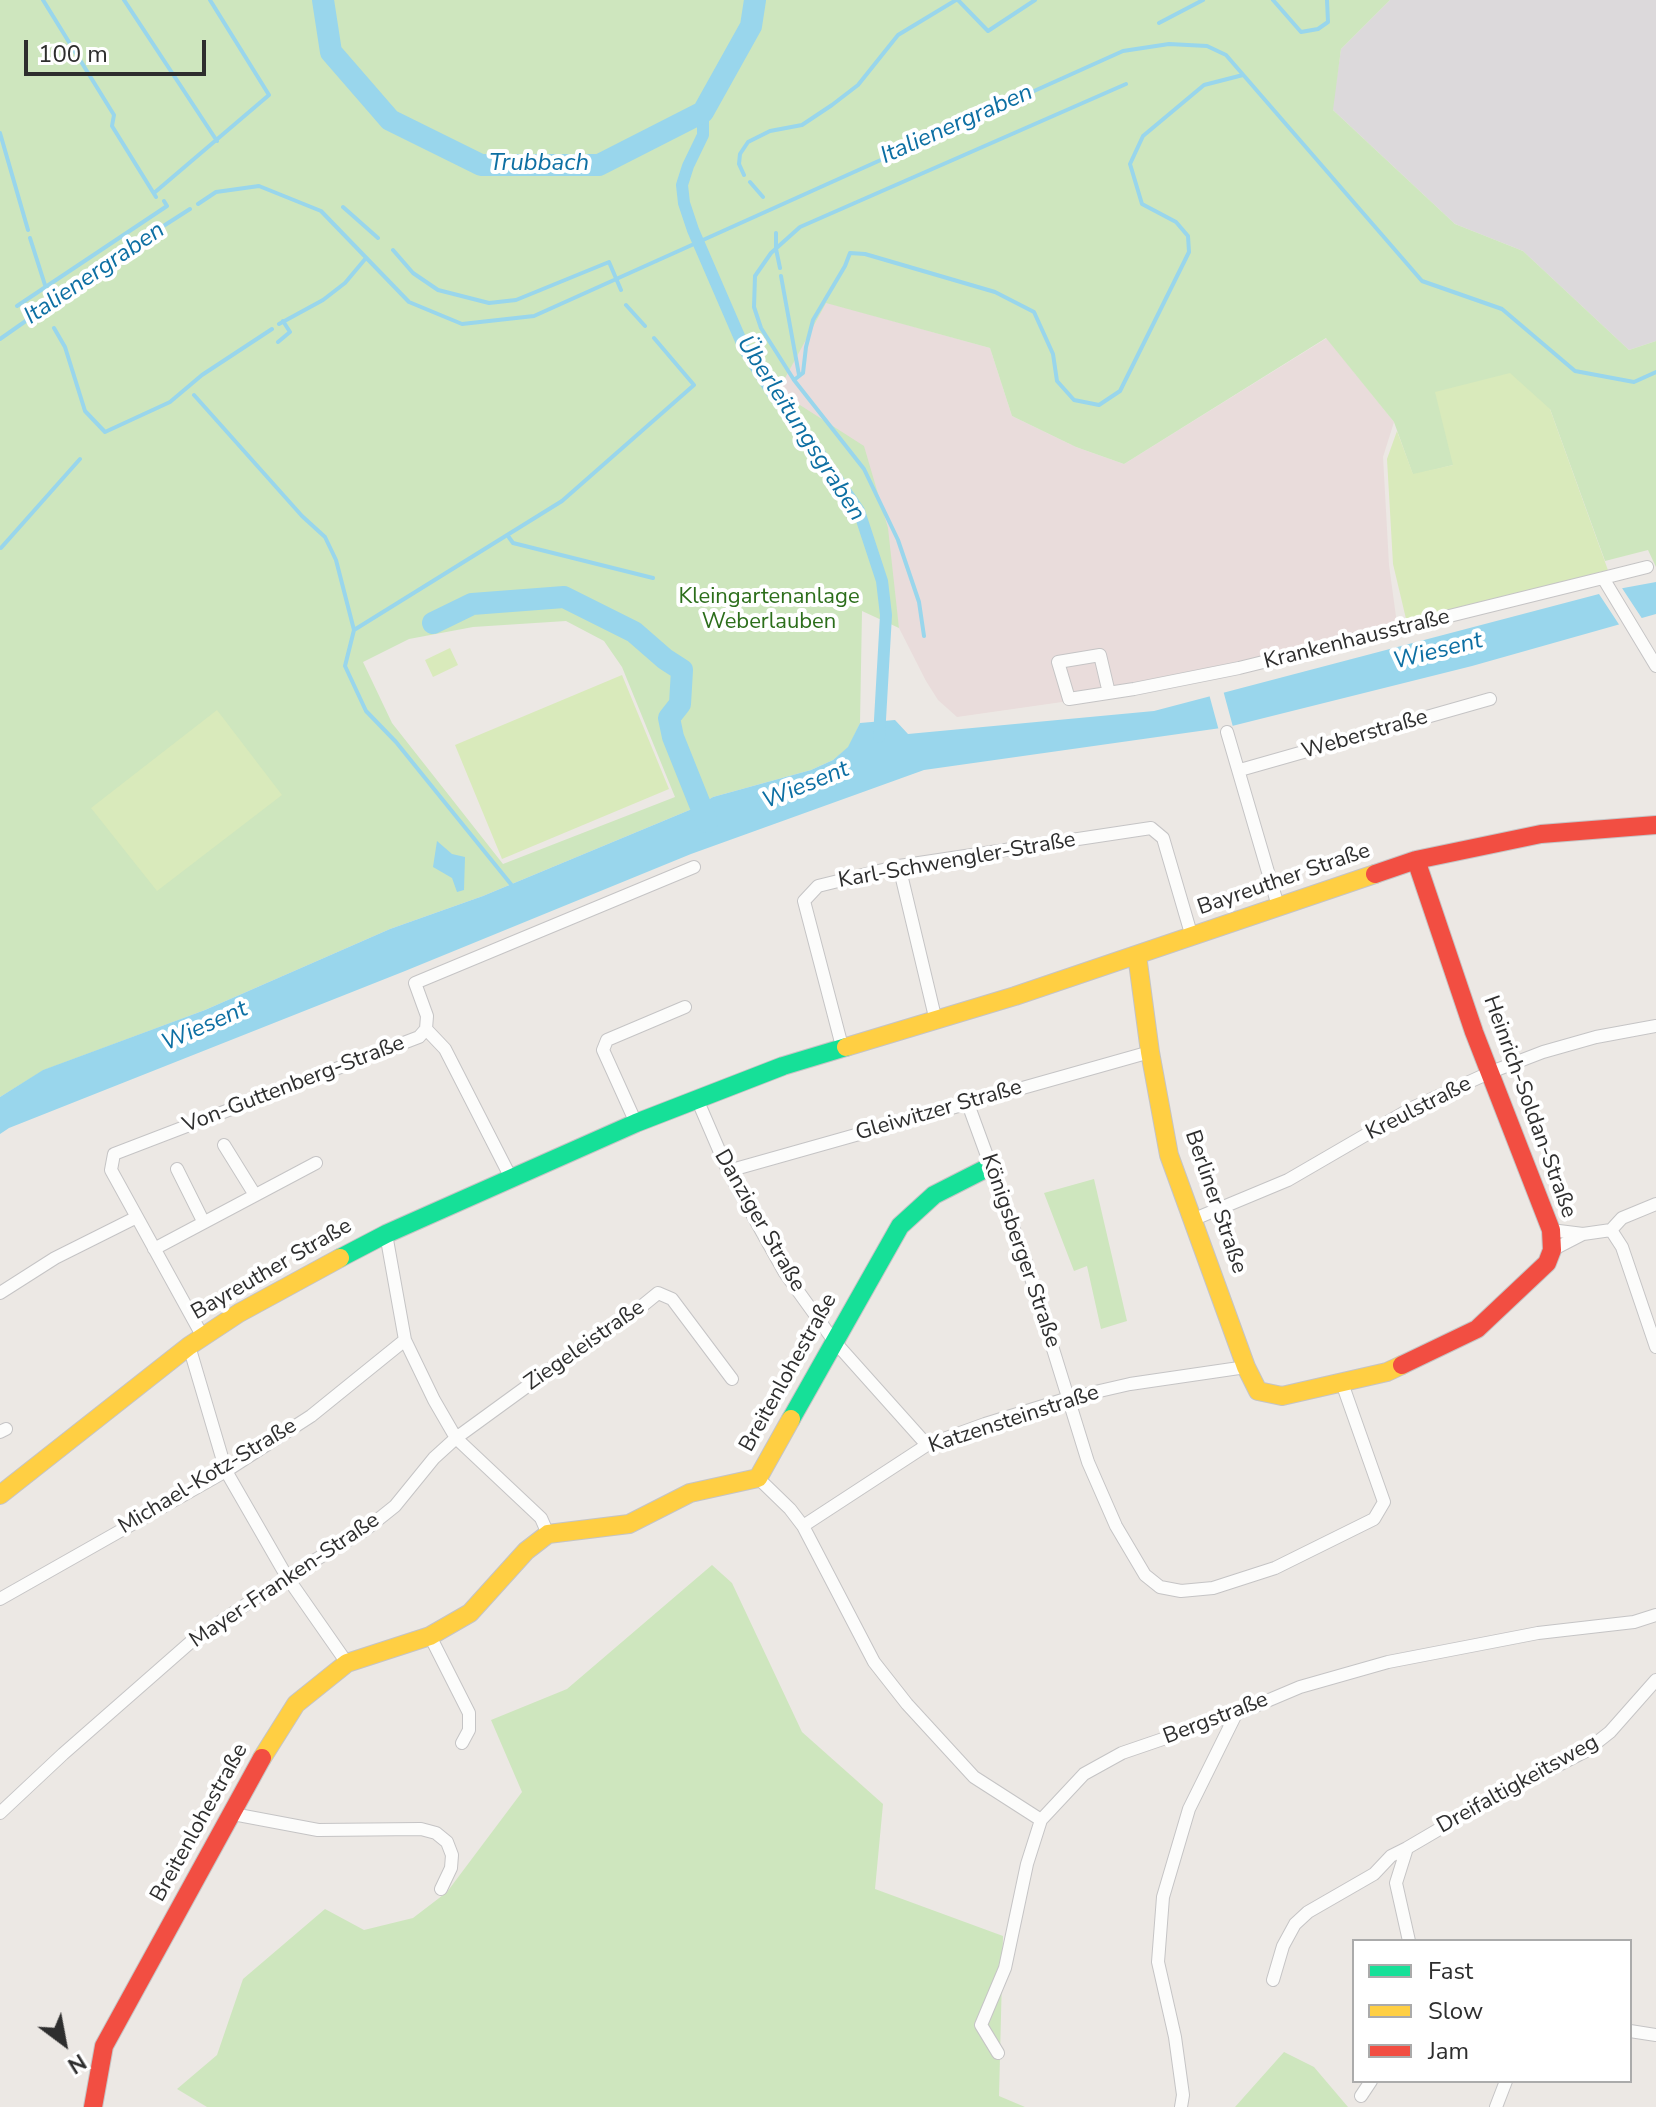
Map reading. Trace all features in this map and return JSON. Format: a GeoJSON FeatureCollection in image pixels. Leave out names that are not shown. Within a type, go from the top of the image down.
{"type":"FeatureCollection","features":[{"type":"Feature","properties":{"kind":"street","name":"Krankenhausstraße"},"geometry":{"type":"LineString","coordinates":[[1109,693],[1100,655],[1058,662],[1069,699],[1109,693],[1239,668],[1606,582],[1647,567]]}},
{"type":"Feature","properties":{"kind":"street"},"geometry":{"type":"LineString","coordinates":[[1606,582],[1656,666]]}},
{"type":"Feature","properties":{"kind":"street","name":"Weberstraße"},"geometry":{"type":"LineString","coordinates":[[1240,770],[1490,699]]}},
{"type":"Feature","properties":{"kind":"street"},"geometry":{"type":"LineString","coordinates":[[1227,732],[1278,906]]}},
{"type":"Feature","properties":{"kind":"street","name":"Bayreuther Straße"},"geometry":{"type":"LineString","coordinates":[[0,1495],[196,1341],[296,1280],[386,1234],[636,1123],[783,1066],[936,1021],[1416,860],[1541,834],[1656,825]]}},
{"type":"Feature","properties":{"kind":"street","name":"Karl-Schwengler-Straße"},"geometry":{"type":"LineString","coordinates":[[843,1050],[804,901],[818,886],[899,866],[1151,828],[1163,838],[1192,937]]}},
{"type":"Feature","properties":{"kind":"street","name":"Heinrich-Soldan-Straße"},"geometry":{"type":"LineString","coordinates":[[1246,1367],[1258,1391],[1282,1396],[1387,1372],[1477,1329],[1547,1263],[1552,1250],[1551,1230],[1474,1032],[1416,860]]}},
{"type":"Feature","properties":{"kind":"street"},"geometry":{"type":"LineString","coordinates":[[899,866],[936,1021]]}},
{"type":"Feature","properties":{"kind":"street","name":"Von-Guttenberg-Straße"},"geometry":{"type":"LineString","coordinates":[[347,1663],[287,1577],[226,1471],[196,1341],[154,1249],[111,1170],[114,1154],[419,1037],[426,1029],[427,1016],[415,983],[694,867]]}},
{"type":"Feature","properties":{"kind":"street","name":"Berliner Straße"},"geometry":{"type":"LineString","coordinates":[[1137,955],[1150,1052],[1169,1155],[1246,1367]]}},
{"type":"Feature","properties":{"kind":"street"},"geometry":{"type":"LineString","coordinates":[[636,1123],[603,1050],[607,1040],[685,1007]]}},
{"type":"Feature","properties":{"kind":"street","name":"Kreulstraße"},"geometry":{"type":"LineString","coordinates":[[1192,1220],[1288,1180],[1412,1108],[1491,1072],[1543,1052],[1596,1037],[1656,1026]]}},
{"type":"Feature","properties":{"kind":"street"},"geometry":{"type":"LineString","coordinates":[[426,1029],[445,1049],[511,1178]]}},
{"type":"Feature","properties":{"kind":"street","name":"Gleiwitzer Straße"},"geometry":{"type":"LineString","coordinates":[[728,1171],[1150,1052]]}},
{"type":"Feature","properties":{"kind":"street","name":"Danziger Straße"},"geometry":{"type":"LineString","coordinates":[[697,1099],[728,1171],[785,1273],[834,1341],[927,1445]]}},
{"type":"Feature","properties":{"kind":"street","name":"Königsberger Straße"},"geometry":{"type":"LineString","coordinates":[[968,1104],[1027,1265],[1088,1462],[1116,1526],[1145,1575],[1160,1587],[1181,1591],[1213,1588],[1275,1568],[1374,1519],[1384,1502],[1342,1383]]}},
{"type":"Feature","properties":{"kind":"street"},"geometry":{"type":"LineString","coordinates":[[224,1145],[255,1195]]}},
{"type":"Feature","properties":{"kind":"street"},"geometry":{"type":"LineString","coordinates":[[154,1249],[316,1163]]}},
{"type":"Feature","properties":{"kind":"street","name":"Breitenlohestraße"},"geometry":{"type":"LineString","coordinates":[[93,2107],[104,2046],[275,1734],[296,1704],[347,1663],[430,1636],[470,1613],[526,1551],[548,1534],[629,1524],[690,1493],[758,1478],[900,1226],[934,1195],[991,1166]]}},
{"type":"Feature","properties":{"kind":"street"},"geometry":{"type":"LineString","coordinates":[[177,1169],[203,1221]]}},
{"type":"Feature","properties":{"kind":"street"},"geometry":{"type":"LineString","coordinates":[[1551,1230],[1583,1234],[1611,1230],[1622,1218],[1656,1204]]}},
{"type":"Feature","properties":{"kind":"street"},"geometry":{"type":"LineString","coordinates":[[0,1293],[55,1258],[135,1218]]}},
{"type":"Feature","properties":{"kind":"street"},"geometry":{"type":"LineString","coordinates":[[1611,1230],[1622,1247],[1656,1347]]}},
{"type":"Feature","properties":{"kind":"street"},"geometry":{"type":"LineString","coordinates":[[386,1234],[405,1340],[456,1438],[541,1518],[548,1534]]}},
{"type":"Feature","properties":{"kind":"street"},"geometry":{"type":"LineString","coordinates":[[1552,1250],[1583,1234]]}},
{"type":"Feature","properties":{"kind":"street","name":"Ziegeleistraße"},"geometry":{"type":"LineString","coordinates":[[456,1438],[592,1339],[626,1319],[658,1293],[672,1299],[732,1379]]}},
{"type":"Feature","properties":{"kind":"street","name":"Michael-Kotz-Straße"},"geometry":{"type":"LineString","coordinates":[[0,1599],[226,1471],[311,1416],[405,1340]]}},
{"type":"Feature","properties":{"kind":"street","name":"Katzensteinstraße"},"geometry":{"type":"LineString","coordinates":[[803,1526],[927,1445],[1069,1398],[1130,1384],[1246,1367]]}},
{"type":"Feature","properties":{"kind":"street","name":"Mayer-Franken-Straße"},"geometry":{"type":"LineString","coordinates":[[0,1813],[193,1640],[287,1577],[365,1530],[395,1506],[434,1458],[456,1438]]}},
{"type":"Feature","properties":{"kind":"street"},"geometry":{"type":"LineString","coordinates":[[758,1478],[803,1526],[874,1662],[907,1704],[974,1777],[1041,1820]]}},
{"type":"Feature","properties":{"kind":"street","name":"Bergstraße"},"geometry":{"type":"LineString","coordinates":[[998,2053],[981,2025],[1005,1968],[1027,1864],[1041,1820],[1084,1774],[1122,1753],[1236,1714],[1300,1687],[1388,1662],[1538,1633],[1634,1622],[1656,1615]]}},
{"type":"Feature","properties":{"kind":"street"},"geometry":{"type":"LineString","coordinates":[[430,1636],[469,1713],[469,1730],[462,1743]]}},
{"type":"Feature","properties":{"kind":"street","name":"Dreifaltigkeitsweg"},"geometry":{"type":"LineString","coordinates":[[1273,1980],[1283,1946],[1295,1924],[1308,1912],[1374,1874],[1391,1856],[1586,1751],[1610,1732],[1656,1680]]}},
{"type":"Feature","properties":{"kind":"street"},"geometry":{"type":"LineString","coordinates":[[1181,2107],[1183,2095],[1175,2037],[1158,1962],[1163,1897],[1189,1809],[1236,1714]]}},
{"type":"Feature","properties":{"kind":"street"},"geometry":{"type":"LineString","coordinates":[[233,1814],[318,1830],[421,1829],[436,1833],[447,1842],[452,1855],[451,1868],[441,1889]]}},
{"type":"Feature","properties":{"kind":"street"},"geometry":{"type":"LineString","coordinates":[[1407,1848],[1396,1883],[1409,1939]]}},
{"type":"Feature","properties":{"kind":"street"},"geometry":{"type":"LineString","coordinates":[[1374,1874],[1385,1873],[1396,1883]]}},
{"type":"Feature","properties":{"kind":"street"},"geometry":{"type":"LineString","coordinates":[[1632,2031],[1656,2035]]}},
{"type":"Feature","properties":{"kind":"street"},"geometry":{"type":"LineString","coordinates":[[1361,2096],[1370,2083]]}},
{"type":"Feature","properties":{"kind":"street"},"geometry":{"type":"LineString","coordinates":[[1496,2107],[1505,2083]]}},
{"type":"Feature","properties":{"kind":"shaded area"},"geometry":{"type":"Polygon","coordinates":[[[1390,0],[1656,0],[1656,341],[1629,350],[1523,251],[1455,224],[1332,109],[1341,49],[1390,0]]]}},
{"type":"Feature","properties":{"kind":"shaded area"},"geometry":{"type":"Polygon","coordinates":[[[825,302],[990,348],[1012,416],[1076,447],[1124,464],[1327,338],[1394,422],[1383,457],[1389,565],[1397,624],[1146,690],[957,717],[938,700],[926,681],[899,628],[893,586],[778,391],[825,302]]]}},
{"type":"Feature","properties":{"kind":"green space","name":"Kleingartenanlage Weberlauben"},"geometry":{"type":"Polygon","coordinates":[[[0,0],[1390,0],[1341,49],[1333,110],[1455,224],[1523,251],[1629,350],[1656,341],[1656,567],[1648,550],[1605,561],[1550,409],[1453,465],[1413,475],[1394,422],[1326,338],[1124,464],[1076,447],[1012,416],[990,348],[826,303],[778,391],[864,446],[888,528],[899,628],[862,611],[860,723],[849,747],[833,760],[811,770],[713,797],[692,809],[483,896],[390,929],[205,1010],[44,1070],[0,1097],[0,0]],[[566,621],[473,627],[409,639],[363,662],[392,723],[503,864],[675,797],[622,667],[604,641],[566,621]]]}},
{"type":"Feature","properties":{"kind":"green space"},"geometry":{"type":"Polygon","coordinates":[[[1510,373],[1550,409],[1609,573],[1407,623],[1393,564],[1387,459],[1397,431],[1413,474],[1453,465],[1435,392],[1510,373]]]}},
{"type":"Feature","properties":{"kind":"green space"},"geometry":{"type":"Polygon","coordinates":[[[450,648],[458,665],[433,677],[425,660],[450,648]]]}},
{"type":"Feature","properties":{"kind":"green space"},"geometry":{"type":"Polygon","coordinates":[[[622,675],[669,789],[502,859],[455,745],[622,675]]]}},
{"type":"Feature","properties":{"kind":"green space"},"geometry":{"type":"Polygon","coordinates":[[[217,710],[282,795],[157,891],[91,808],[217,710]]]}},
{"type":"Feature","properties":{"kind":"green space"},"geometry":{"type":"Polygon","coordinates":[[[1094,1179],[1127,1321],[1101,1329],[1087,1266],[1074,1271],[1044,1193],[1094,1179]]]}},
{"type":"Feature","properties":{"kind":"green space"},"geometry":{"type":"Polygon","coordinates":[[[712,1565],[732,1583],[802,1732],[883,1804],[875,1889],[1003,1936],[999,2096],[1025,2107],[207,2107],[177,2089],[217,2055],[243,1979],[325,1909],[364,1930],[413,1918],[447,1892],[522,1792],[491,1720],[567,1689],[712,1565]]]}},
{"type":"Feature","properties":{"kind":"green space"},"geometry":{"type":"Polygon","coordinates":[[[1284,2052],[1314,2067],[1348,2107],[1235,2107],[1284,2052]]]}},
{"type":"Feature","properties":{"kind":"water","name":"Wiesent"},"geometry":{"type":"Polygon","coordinates":[[[1656,582],[1656,614],[1472,666],[1228,727],[924,770],[691,854],[0,1134],[0,1097],[43,1070],[205,1010],[390,929],[483,896],[692,809],[713,797],[811,770],[833,760],[848,747],[860,723],[895,720],[908,734],[1154,711],[1618,589],[1656,582]]]}},
{"type":"Feature","properties":{"kind":"water"},"geometry":{"type":"Polygon","coordinates":[[[437,841],[452,854],[465,857],[464,890],[457,892],[452,878],[433,867],[437,841]]]}},
{"type":"Feature","properties":{"kind":"pier"},"geometry":{"type":"Polygon","coordinates":[[[1620,585],[1643,620],[1620,626],[1597,591],[1620,585]]]}},
{"type":"Feature","properties":{"kind":"pier"},"geometry":{"type":"Polygon","coordinates":[[[1223,690],[1233,727],[1219,731],[1209,694],[1223,690]]]}},
{"type":"Feature","properties":{"kind":"waterway"},"geometry":{"type":"LineString","coordinates":[[43,0],[114,115],[112,126],[156,197]]}},
{"type":"Feature","properties":{"kind":"waterway"},"geometry":{"type":"LineString","coordinates":[[124,0],[217,141]]}},
{"type":"Feature","properties":{"kind":"waterway"},"geometry":{"type":"LineString","coordinates":[[154,193],[269,95],[210,0]]}},
{"type":"Feature","properties":{"kind":"waterway","name":"Trubbach"},"geometry":{"type":"LineString","coordinates":[[323,0],[331,52],[390,120],[481,165],[599,165],[703,112],[751,26],[755,0]]}},
{"type":"Feature","properties":{"kind":"waterway"},"geometry":{"type":"LineString","coordinates":[[744,175],[739,164],[740,154],[748,142],[770,131],[802,125],[832,105],[858,85],[898,35],[956,0]]}},
{"type":"Feature","properties":{"kind":"waterway"},"geometry":{"type":"LineString","coordinates":[[958,0],[988,31],[1035,0]]}},
{"type":"Feature","properties":{"kind":"waterway"},"geometry":{"type":"LineString","coordinates":[[1159,23],[1203,0]]}},
{"type":"Feature","properties":{"kind":"waterway"},"geometry":{"type":"LineString","coordinates":[[1273,0],[1301,32],[1318,29],[1328,22],[1327,0]]}},
{"type":"Feature","properties":{"kind":"waterway","name":"Italienergraben"},"geometry":{"type":"LineString","coordinates":[[198,204],[216,192],[259,186],[321,211],[409,302],[462,324],[534,316],[1123,51],[1169,44],[1207,46],[1226,55],[1422,281],[1502,309],[1575,371],[1634,382],[1656,372]]}},
{"type":"Feature","properties":{"kind":"waterway"},"geometry":{"type":"LineString","coordinates":[[794,380],[803,373],[813,320],[850,253],[865,254],[995,292],[1034,312],[1053,354],[1057,381],[1074,400],[1099,405],[1120,391],[1189,252],[1188,236],[1176,222],[1142,204],[1130,164],[1143,136],[1204,85],[1243,75]]}},
{"type":"Feature","properties":{"kind":"waterway"},"geometry":{"type":"LineString","coordinates":[[924,636],[919,602],[898,540],[864,469],[794,380],[761,328],[754,307],[755,276],[771,253],[800,227],[1126,84]]}},
{"type":"Feature","properties":{"kind":"waterway","name":"Überleitungsgraben"},"geometry":{"type":"LineString","coordinates":[[703,112],[703,135],[682,185],[693,230],[745,350],[773,394],[813,444],[859,511],[882,581],[886,615],[879,737]]}},
{"type":"Feature","properties":{"kind":"waterway"},"geometry":{"type":"LineString","coordinates":[[0,133],[28,230]]}},
{"type":"Feature","properties":{"kind":"waterway"},"geometry":{"type":"LineString","coordinates":[[750,182],[763,197]]}},
{"type":"Feature","properties":{"kind":"waterway"},"geometry":{"type":"LineString","coordinates":[[17,306],[167,206],[164,201]]}},
{"type":"Feature","properties":{"kind":"waterway"},"geometry":{"type":"LineString","coordinates":[[343,207],[378,238]]}},
{"type":"Feature","properties":{"kind":"waterway","name":"Italienergraben"},"geometry":{"type":"LineString","coordinates":[[0,339],[190,209]]}},
{"type":"Feature","properties":{"kind":"waterway"},"geometry":{"type":"LineString","coordinates":[[776,233],[780,268]]}},
{"type":"Feature","properties":{"kind":"waterway"},"geometry":{"type":"LineString","coordinates":[[30,238],[45,285]]}},
{"type":"Feature","properties":{"kind":"waterway"},"geometry":{"type":"LineString","coordinates":[[393,250],[413,273],[438,290],[489,303],[516,300],[609,262],[621,290]]}},
{"type":"Feature","properties":{"kind":"waterway"},"geometry":{"type":"LineString","coordinates":[[279,324],[323,300],[345,283],[366,258]]}},
{"type":"Feature","properties":{"kind":"waterway"},"geometry":{"type":"LineString","coordinates":[[781,276],[799,375]]}},
{"type":"Feature","properties":{"kind":"waterway"},"geometry":{"type":"LineString","coordinates":[[626,305],[645,326]]}},
{"type":"Feature","properties":{"kind":"waterway"},"geometry":{"type":"LineString","coordinates":[[278,342],[290,332],[283,321]]}},
{"type":"Feature","properties":{"kind":"waterway"},"geometry":{"type":"LineString","coordinates":[[54,328],[65,347],[85,411],[105,432],[170,402],[202,375],[272,329]]}},
{"type":"Feature","properties":{"kind":"waterway"},"geometry":{"type":"LineString","coordinates":[[354,630],[562,501],[694,385],[654,338]]}},
{"type":"Feature","properties":{"kind":"waterway"},"geometry":{"type":"LineString","coordinates":[[194,395],[302,516],[325,537],[336,560],[354,630],[345,666],[366,711],[396,742],[514,888]]}},
{"type":"Feature","properties":{"kind":"waterway"},"geometry":{"type":"LineString","coordinates":[[1,548],[80,459]]}},
{"type":"Feature","properties":{"kind":"waterway"},"geometry":{"type":"LineString","coordinates":[[508,536],[513,543],[653,578]]}},
{"type":"Feature","properties":{"kind":"waterway"},"geometry":{"type":"LineString","coordinates":[[433,623],[472,604],[564,597],[634,632],[682,670],[680,704],[669,718],[673,737],[707,822]]}},
{"type":"Feature","properties":{"kind":"traffic: fast"},"geometry":{"type":"LineString","coordinates":[[340,1258],[386,1234],[636,1123],[783,1066],[846,1047]]}},
{"type":"Feature","properties":{"kind":"traffic: fast"},"geometry":{"type":"LineString","coordinates":[[791,1419],[900,1226],[934,1195],[991,1166]]}},
{"type":"Feature","properties":{"kind":"traffic: slow"},"geometry":{"type":"LineString","coordinates":[[846,1047],[1015,996],[1375,874]]}},
{"type":"Feature","properties":{"kind":"traffic: slow"},"geometry":{"type":"LineString","coordinates":[[1137,955],[1150,1052],[1169,1155],[1246,1367],[1258,1391],[1282,1396],[1387,1372],[1402,1365]]}},
{"type":"Feature","properties":{"kind":"traffic: slow"},"geometry":{"type":"LineString","coordinates":[[0,1495],[189,1346],[239,1313],[340,1258]]}},
{"type":"Feature","properties":{"kind":"traffic: slow"},"geometry":{"type":"LineString","coordinates":[[262,1758],[296,1704],[347,1663],[430,1636],[470,1613],[526,1551],[548,1534],[629,1524],[690,1493],[758,1478],[791,1419]]}},
{"type":"Feature","properties":{"kind":"traffic: jam"},"geometry":{"type":"LineString","coordinates":[[1375,874],[1416,860],[1541,834],[1656,825]]}},
{"type":"Feature","properties":{"kind":"traffic: jam"},"geometry":{"type":"LineString","coordinates":[[1402,1365],[1477,1329],[1547,1263],[1552,1250],[1551,1230],[1474,1032],[1416,860]]}},
{"type":"Feature","properties":{"kind":"traffic: jam"},"geometry":{"type":"LineString","coordinates":[[93,2107],[104,2046],[262,1758]]}}]}
